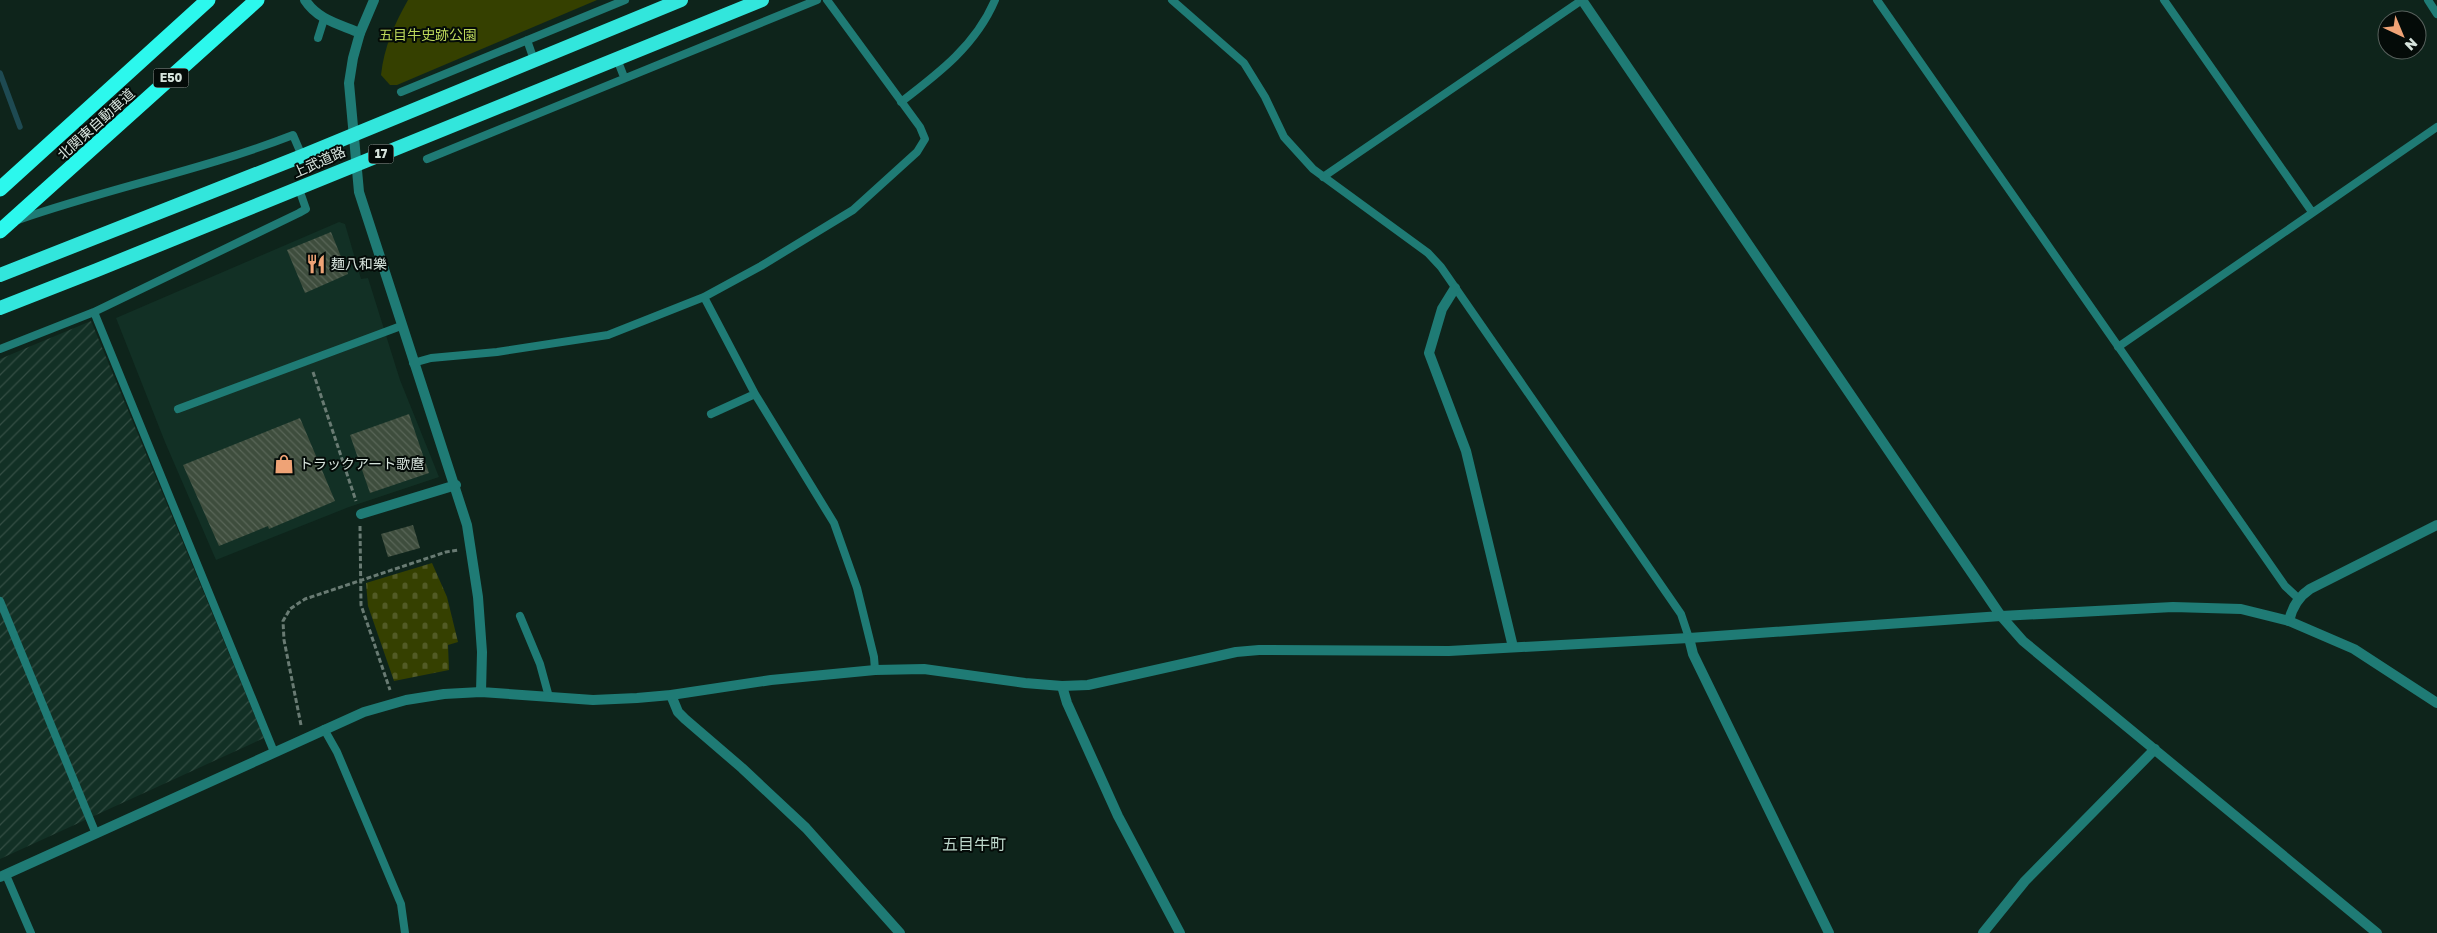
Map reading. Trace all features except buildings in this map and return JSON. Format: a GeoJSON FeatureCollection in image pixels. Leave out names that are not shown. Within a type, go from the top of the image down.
{"type":"FeatureCollection","features":[{"type":"Feature","properties":{"kind":"highway","name":"北関東自動車道"},"geometry":{"type":"LineString","coordinates":[[0,189],[208,0]]}},
{"type":"Feature","properties":{"kind":"highway","name":"北関東自動車道"},"geometry":{"type":"LineString","coordinates":[[0,231],[257,0]]}},
{"type":"Feature","properties":{"kind":"highway","name":"上武道路"},"geometry":{"type":"LineString","coordinates":[[0,275],[302,156],[355,132],[681,0]]}},
{"type":"Feature","properties":{"kind":"highway","name":"上武道路"},"geometry":{"type":"LineString","coordinates":[[0,308],[762,0]]}},
{"type":"Feature","properties":{"kind":"street"},"geometry":{"type":"LineString","coordinates":[[305,0],[316,14],[324,19],[360,32]]}},
{"type":"Feature","properties":{"kind":"street"},"geometry":{"type":"LineString","coordinates":[[374,0],[360,32],[352,58],[349,83],[359,192],[401,326],[456,485],[471,549],[481,636],[481,692]]}},
{"type":"Feature","properties":{"kind":"street"},"geometry":{"type":"LineString","coordinates":[[1582,0],[2001,616],[2023,641],[2377,933]]}},
{"type":"Feature","properties":{"kind":"street"},"geometry":{"type":"LineString","coordinates":[[1455,288],[1442,309],[1429,353],[1466,451],[1513,648]]}},
{"type":"Feature","properties":{"kind":"street"},"geometry":{"type":"LineString","coordinates":[[361,514],[456,485]]}},
{"type":"Feature","properties":{"kind":"street"},"geometry":{"type":"LineString","coordinates":[[2289,621],[2302,594],[2437,525]]}},
{"type":"Feature","properties":{"kind":"street"},"geometry":{"type":"LineString","coordinates":[[3,876],[364,712],[394,703],[444,694],[481,692],[593,700],[671,695],[771,680],[875,670],[924,669],[1062,686],[1110,682],[1236,652],[1260,650],[1450,651],[1689,638],[2001,616],[2173,607],[2241,609],[2289,621],[2354,649],[2437,703]]}},
{"type":"Feature","properties":{"kind":"street"},"geometry":{"type":"LineString","coordinates":[[1689,638],[1693,654],[1829,933]]}},
{"type":"Feature","properties":{"kind":"street"},"geometry":{"type":"LineString","coordinates":[[1062,686],[1067,704],[1118,816],[1180,933]]}},
{"type":"Feature","properties":{"kind":"street"},"geometry":{"type":"LineString","coordinates":[[671,695],[678,712],[684,719],[742,768],[806,828],[900,933]]}},
{"type":"Feature","properties":{"kind":"street"},"geometry":{"type":"LineString","coordinates":[[1983,933],[2025,880],[2155,749]]}},
{"type":"Feature","properties":{"kind":"lane"},"geometry":{"type":"LineString","coordinates":[[400,92],[625,0]]}},
{"type":"Feature","properties":{"kind":"lane"},"geometry":{"type":"LineString","coordinates":[[427,159],[816,0]]}},
{"type":"Feature","properties":{"kind":"lane"},"geometry":{"type":"LineString","coordinates":[[414,363],[431,358],[497,352],[608,335],[704,297],[762,266],[829,226],[876,191],[917,152],[925,139],[923,133],[827,0]]}},
{"type":"Feature","properties":{"kind":"lane"},"geometry":{"type":"LineString","coordinates":[[901,102],[942,70],[965,49],[980,29],[995,0]]}},
{"type":"Feature","properties":{"kind":"lane"},"geometry":{"type":"LineString","coordinates":[[1172,0],[1244,63],[1265,97],[1284,137],[1323,177],[1428,253],[1455,288],[1681,614],[1689,638]]}},
{"type":"Feature","properties":{"kind":"lane"},"geometry":{"type":"LineString","coordinates":[[1323,177],[1582,0]]}},
{"type":"Feature","properties":{"kind":"lane"},"geometry":{"type":"LineString","coordinates":[[1877,0],[2285,586],[2299,599]]}},
{"type":"Feature","properties":{"kind":"lane"},"geometry":{"type":"LineString","coordinates":[[2164,0],[2312,212]]}},
{"type":"Feature","properties":{"kind":"lane"},"geometry":{"type":"LineString","coordinates":[[2428,0],[2437,14]]}},
{"type":"Feature","properties":{"kind":"lane"},"geometry":{"type":"LineString","coordinates":[[318,38],[324,19]]}},
{"type":"Feature","properties":{"kind":"lane"},"geometry":{"type":"LineString","coordinates":[[527,40],[534,60]]}},
{"type":"Feature","properties":{"kind":"lane"},"geometry":{"type":"LineString","coordinates":[[617,59],[624,77]]}},
{"type":"Feature","properties":{"kind":"lane"},"geometry":{"type":"LineString","coordinates":[[2118,347],[2437,127]]}},
{"type":"Feature","properties":{"kind":"lane"},"geometry":{"type":"LineString","coordinates":[[0,226],[74,200],[189,170],[293,135],[302,156]]}},
{"type":"Feature","properties":{"kind":"lane"},"geometry":{"type":"LineString","coordinates":[[0,349],[94,312],[299,213],[306,209],[298,189]]}},
{"type":"Feature","properties":{"kind":"lane"},"geometry":{"type":"LineString","coordinates":[[704,297],[755,394],[834,523],[848,556],[857,588],[874,657],[875,670]]}},
{"type":"Feature","properties":{"kind":"lane"},"geometry":{"type":"LineString","coordinates":[[94,312],[274,752]]}},
{"type":"Feature","properties":{"kind":"lane"},"geometry":{"type":"LineString","coordinates":[[178,409],[308,359],[401,326]]}},
{"type":"Feature","properties":{"kind":"lane"},"geometry":{"type":"LineString","coordinates":[[711,414],[755,394]]}},
{"type":"Feature","properties":{"kind":"lane"},"geometry":{"type":"LineString","coordinates":[[0,601],[96,834]]}},
{"type":"Feature","properties":{"kind":"lane"},"geometry":{"type":"LineString","coordinates":[[520,616],[540,664],[549,697]]}},
{"type":"Feature","properties":{"kind":"lane"},"geometry":{"type":"LineString","coordinates":[[324,729],[336,752],[401,904],[405,933]]}},
{"type":"Feature","properties":{"kind":"lane"},"geometry":{"type":"LineString","coordinates":[[3,876],[31,933]]}},
{"type":"Feature","properties":{"kind":"path"},"geometry":{"type":"LineString","coordinates":[[308,359],[361,514],[361,605],[394,703]]}},
{"type":"Feature","properties":{"kind":"path"},"geometry":{"type":"LineString","coordinates":[[306,737],[300,723],[284,640],[283,621],[290,609],[305,599],[360,579],[446,552],[471,549]]}},
{"type":"Feature","properties":{"kind":"shaded area"},"geometry":{"type":"Polygon","coordinates":[[[339,222],[345,224],[361,279],[368,278],[400,380],[439,477],[349,507],[216,560],[165,442],[116,318],[339,222]]]}},
{"type":"Feature","properties":{"kind":"shaded area"},"geometry":{"type":"Polygon","coordinates":[[[91,321],[264,738],[0,859],[0,359],[91,321]]]}},
{"type":"Feature","properties":{"kind":"green space","name":"五目牛史跡公園"},"geometry":{"type":"Polygon","coordinates":[[[408,0],[597,0],[397,85],[390,85],[381,75],[385,55],[394,27],[408,0]]]}},
{"type":"Feature","properties":{"kind":"green space"},"geometry":{"type":"Polygon","coordinates":[[[432,563],[447,597],[458,642],[448,645],[449,670],[394,681],[368,606],[366,583],[432,563]]]}},
{"type":"Feature","properties":{"kind":"waterway"},"geometry":{"type":"LineString","coordinates":[[0,73],[20,127]]}},
{"type":"Feature","properties":{"kind":"place","name":"麺八和樂"},"geometry":{"type":"Point","coordinates":[316,264]}},
{"type":"Feature","properties":{"kind":"place","name":"トラックアート歌麿"},"geometry":{"type":"Point","coordinates":[284,464]}},
{"type":"Feature","properties":{"kind":"district","name":"五目牛町"},"geometry":{"type":"Point","coordinates":[974,844]}}]}
